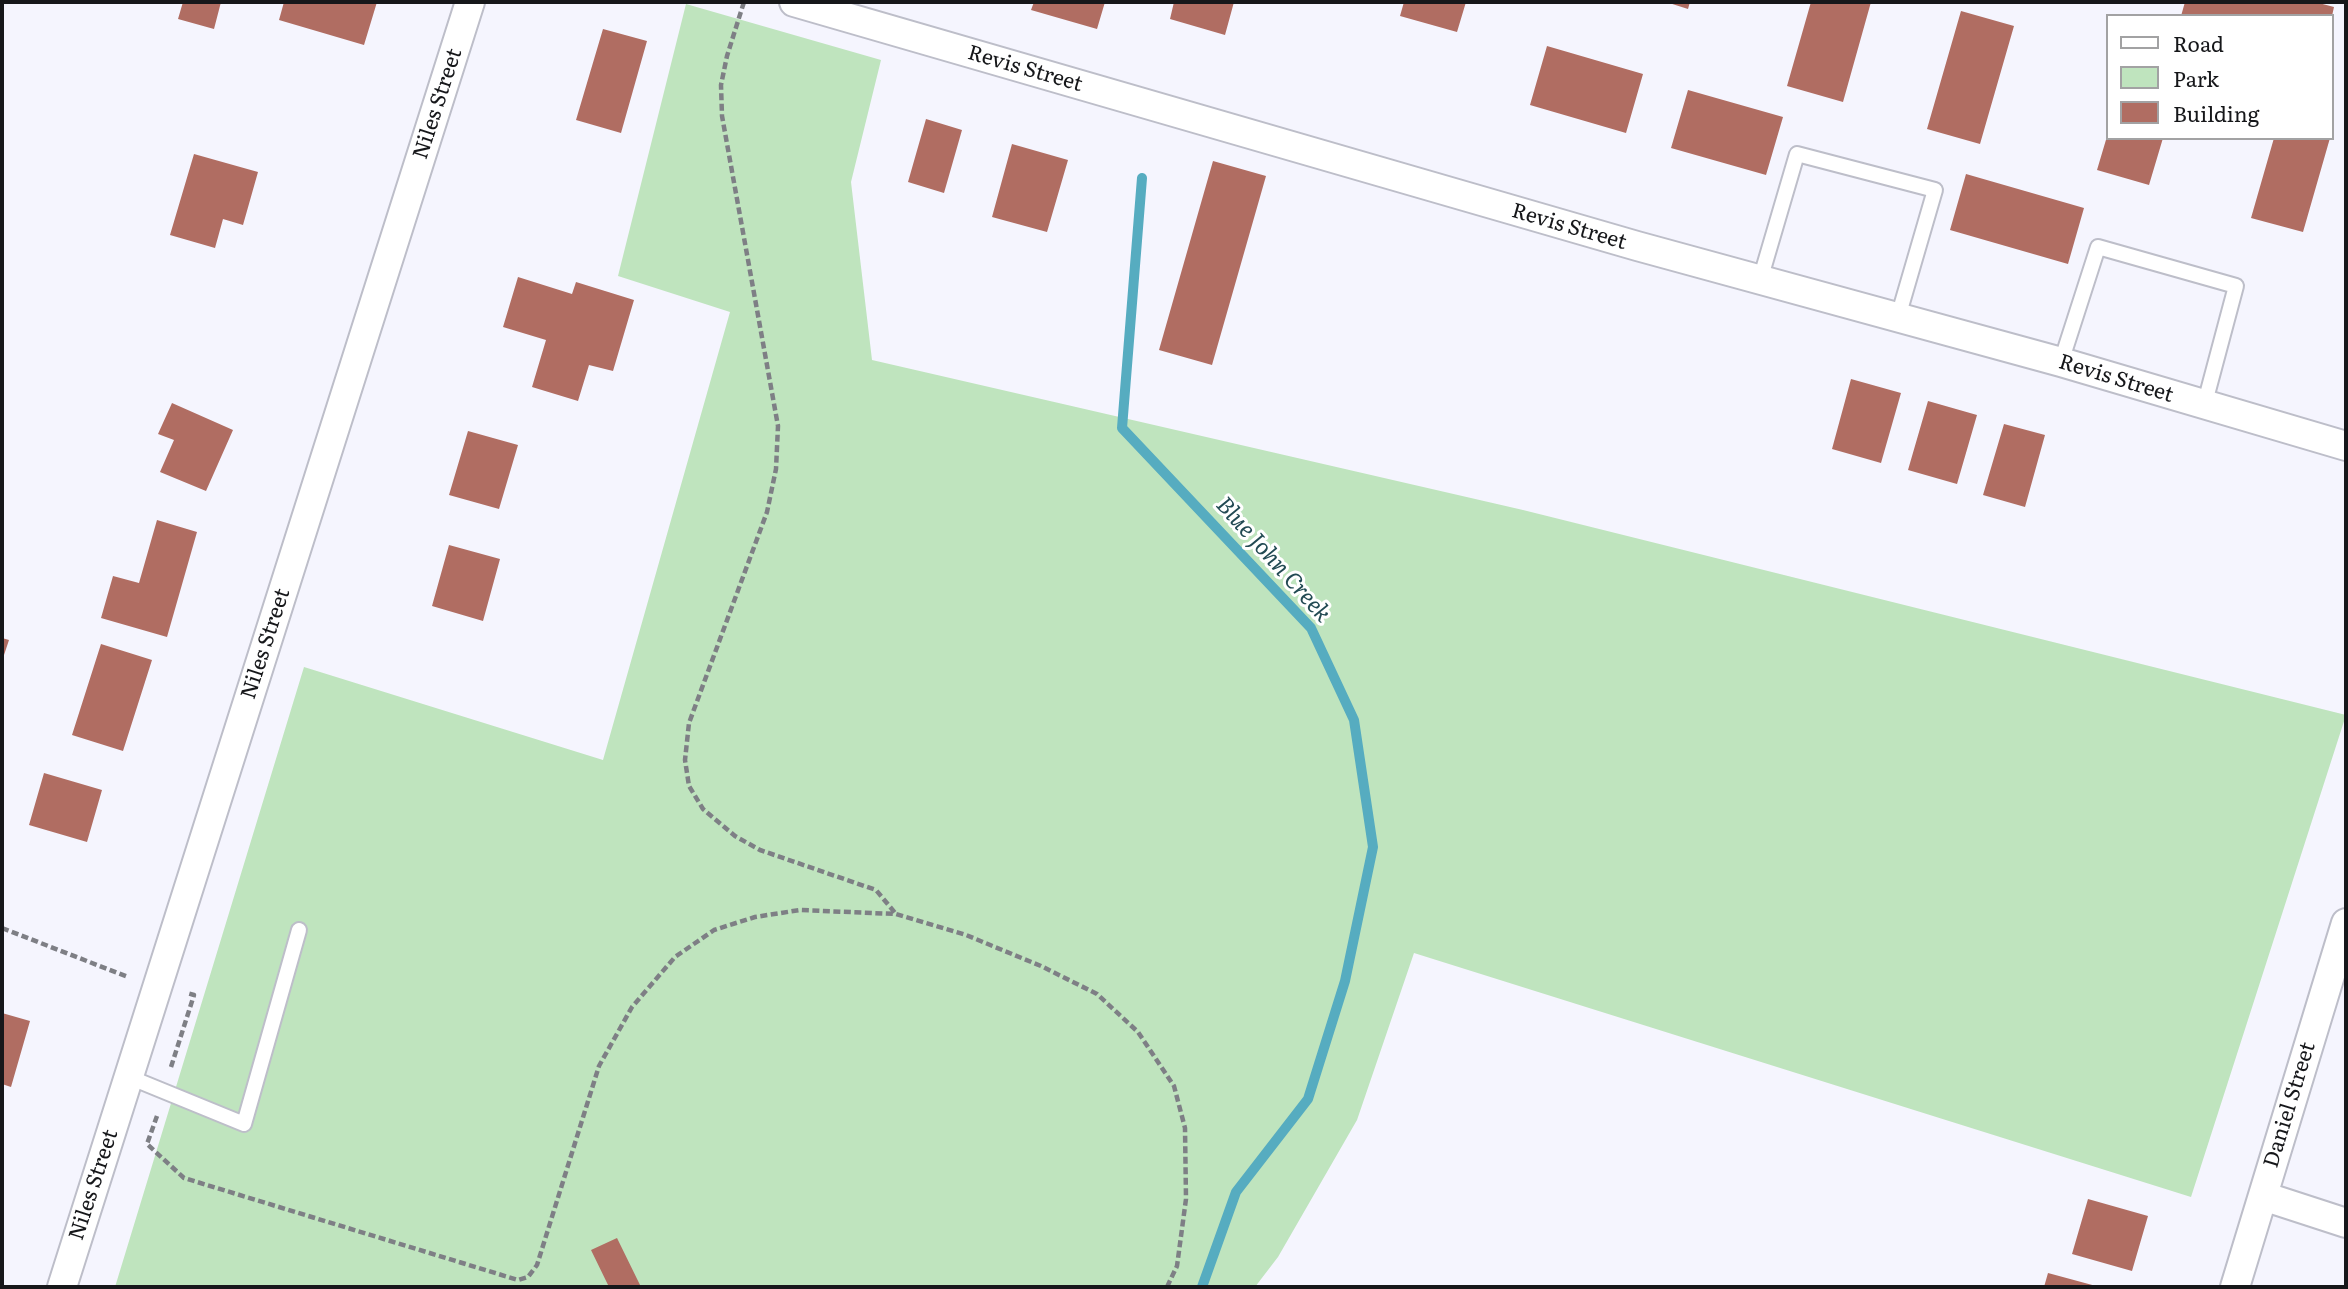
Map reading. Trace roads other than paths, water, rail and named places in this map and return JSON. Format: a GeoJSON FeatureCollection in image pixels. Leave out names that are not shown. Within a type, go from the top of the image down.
{"type":"FeatureCollection","features":[{"type":"Feature","properties":{"kind":"street","name":"Niles Street"},"geometry":{"type":"LineString","coordinates":[[62,1287],[470,2]]}},
{"type":"Feature","properties":{"kind":"street","name":"Revis Street"},"geometry":{"type":"LineString","coordinates":[[794,2],[1584,231],[2061,362],[2346,446]]}},
{"type":"Feature","properties":{"kind":"street","name":"Daniel Street"},"geometry":{"type":"LineString","coordinates":[[2235,1287],[2346,923]]}},
{"type":"Feature","properties":{"kind":"street"},"geometry":{"type":"LineString","coordinates":[[2263,1196],[2346,1223]]}},
{"type":"Feature","properties":{"kind":"lane"},"geometry":{"type":"LineString","coordinates":[[1760,280],[1797,154],[1935,190],[1898,317]]}},
{"type":"Feature","properties":{"kind":"lane"},"geometry":{"type":"LineString","coordinates":[[2061,362],[2098,247],[2236,286],[2204,406]]}},
{"type":"Feature","properties":{"kind":"lane"},"geometry":{"type":"LineString","coordinates":[[129,1077],[244,1124],[299,930]]}},
{"type":"Feature","properties":{"kind":"waterway","name":"Blue John Creek"},"geometry":{"type":"LineString","coordinates":[[1142,178],[1122,428],[1311,628],[1354,720],[1373,847],[1345,981],[1308,1099],[1236,1192],[1202,1287]]}}]}
